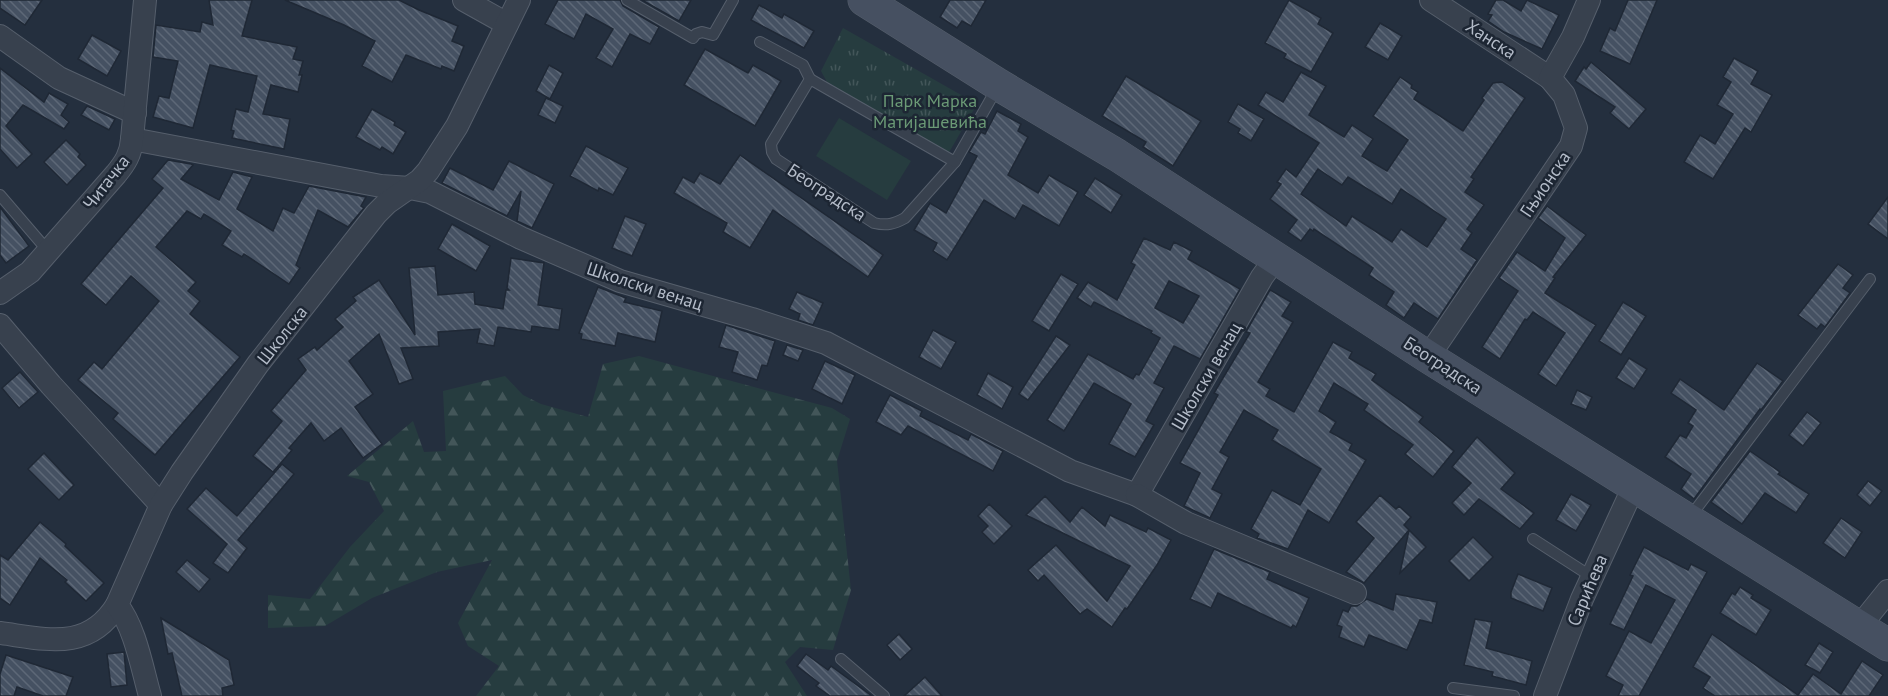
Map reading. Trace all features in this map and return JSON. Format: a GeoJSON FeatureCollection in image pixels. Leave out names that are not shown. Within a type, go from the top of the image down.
{"type":"FeatureCollection","features":[{"type":"Feature","properties":{"kind":"main road","name":"Београдска"},"geometry":{"type":"LineString","coordinates":[[864,0],[999,85],[1117,155],[1428,357],[1888,645]]}},
{"type":"Feature","properties":{"kind":"street","name":"Читачка"},"geometry":{"type":"LineString","coordinates":[[0,293],[30,272],[127,160],[135,113],[145,0]]}},
{"type":"Feature","properties":{"kind":"street"},"geometry":{"type":"LineString","coordinates":[[464,0],[507,24]]}},
{"type":"Feature","properties":{"kind":"street","name":"Школска"},"geometry":{"type":"LineString","coordinates":[[0,633],[61,640],[78,638],[103,623],[117,605],[161,505],[235,396],[376,214],[387,203],[411,188],[428,171],[457,126],[519,0]]}},
{"type":"Feature","properties":{"kind":"street","name":"Ханска"},"geometry":{"type":"LineString","coordinates":[[1431,0],[1550,78]]}},
{"type":"Feature","properties":{"kind":"street"},"geometry":{"type":"LineString","coordinates":[[1550,78],[1573,37],[1589,0]]}},
{"type":"Feature","properties":{"kind":"street"},"geometry":{"type":"LineString","coordinates":[[0,36],[59,78],[135,113]]}},
{"type":"Feature","properties":{"kind":"street","name":"Гњионска"},"geometry":{"type":"LineString","coordinates":[[1428,357],[1571,146],[1576,128],[1564,95],[1550,78]]}},
{"type":"Feature","properties":{"kind":"street","name":"Школски венац"},"geometry":{"type":"LineString","coordinates":[[132,139],[381,186],[430,192],[521,238],[620,281],[826,343],[1070,471],[1137,495],[1186,523],[1355,593]]}},
{"type":"Feature","properties":{"kind":"street","name":"Школски венац"},"geometry":{"type":"LineString","coordinates":[[1137,495],[1276,258]]}},
{"type":"Feature","properties":{"kind":"street"},"geometry":{"type":"LineString","coordinates":[[0,325],[51,385],[161,505]]}},
{"type":"Feature","properties":{"kind":"street","name":"Сарићева"},"geometry":{"type":"LineString","coordinates":[[1547,688],[1592,577],[1634,486]]}},
{"type":"Feature","properties":{"kind":"street"},"geometry":{"type":"LineString","coordinates":[[1859,627],[1888,591]]}},
{"type":"Feature","properties":{"kind":"street"},"geometry":{"type":"LineString","coordinates":[[117,605],[125,614],[150,696]]}},
{"type":"Feature","properties":{"kind":"lane"},"geometry":{"type":"LineString","coordinates":[[627,0],[693,38],[696,33],[702,32],[713,35],[734,0]]}},
{"type":"Feature","properties":{"kind":"lane"},"geometry":{"type":"LineString","coordinates":[[760,42],[803,65],[810,79],[955,162]]}},
{"type":"Feature","properties":{"kind":"lane","name":"Београдска"},"geometry":{"type":"LineString","coordinates":[[810,79],[771,144],[776,159],[874,223],[895,224],[905,218],[955,162],[999,85]]}},
{"type":"Feature","properties":{"kind":"lane"},"geometry":{"type":"LineString","coordinates":[[0,195],[48,251]]}},
{"type":"Feature","properties":{"kind":"lane"},"geometry":{"type":"LineString","coordinates":[[1688,519],[1870,279]]}},
{"type":"Feature","properties":{"kind":"lane"},"geometry":{"type":"LineString","coordinates":[[1533,539],[1592,577]]}},
{"type":"Feature","properties":{"kind":"lane"},"geometry":{"type":"LineString","coordinates":[[841,659],[884,696]]}},
{"type":"Feature","properties":{"kind":"lane"},"geometry":{"type":"LineString","coordinates":[[1453,688],[1514,696]]}},
{"type":"Feature","properties":{"kind":"lane"},"geometry":{"type":"LineString","coordinates":[[1532,696],[1542,693],[1547,688]]}},
{"type":"Feature","properties":{"kind":"green space","name":"Парк Марка Матијашевића"},"geometry":{"type":"Polygon","coordinates":[[[843,28],[977,104],[948,154],[827,82],[821,71],[843,28]]]}},
{"type":"Feature","properties":{"kind":"green space"},"geometry":{"type":"Polygon","coordinates":[[[839,118],[911,161],[887,200],[816,156],[839,118]]]}},
{"type":"Feature","properties":{"kind":"green space"},"geometry":{"type":"Polygon","coordinates":[[[639,356],[832,408],[850,419],[837,461],[851,590],[833,650],[800,647],[785,662],[807,696],[476,696],[499,666],[468,646],[458,623],[492,560],[437,572],[372,598],[325,626],[268,628],[268,595],[310,599],[350,547],[384,511],[369,482],[347,476],[413,421],[424,452],[446,451],[443,391],[505,376],[523,395],[541,404],[588,417],[603,364],[639,356]]]}},
{"type":"Feature","properties":{"kind":"building"},"geometry":{"type":"Polygon","coordinates":[[[0,0],[42,0],[25,25],[0,8],[0,0]]]}},
{"type":"Feature","properties":{"kind":"building"},"geometry":{"type":"Polygon","coordinates":[[[209,0],[252,0],[242,36],[297,47],[293,59],[303,61],[298,92],[271,85],[263,114],[290,119],[284,149],[232,138],[234,131],[231,130],[236,109],[248,112],[257,76],[210,65],[193,128],[153,117],[159,96],[169,98],[178,61],[153,57],[156,25],[200,32],[202,22],[213,25],[209,0]]]}},
{"type":"Feature","properties":{"kind":"building"},"geometry":{"type":"Polygon","coordinates":[[[285,0],[399,0],[458,26],[452,41],[464,46],[454,71],[442,66],[441,69],[406,55],[392,82],[362,66],[375,41],[285,0]]]}},
{"type":"Feature","properties":{"kind":"building"},"geometry":{"type":"Polygon","coordinates":[[[558,0],[620,0],[623,6],[659,27],[650,44],[630,34],[612,67],[596,58],[613,29],[586,14],[574,39],[545,24],[558,0]]]}},
{"type":"Feature","properties":{"kind":"building"},"geometry":{"type":"Polygon","coordinates":[[[642,0],[691,0],[679,21],[642,0]]]}},
{"type":"Feature","properties":{"kind":"building"},"geometry":{"type":"Polygon","coordinates":[[[950,0],[986,0],[971,26],[962,21],[957,28],[940,17],[950,0]]]}},
{"type":"Feature","properties":{"kind":"building"},"geometry":{"type":"Polygon","coordinates":[[[1289,0],[1321,18],[1318,24],[1333,33],[1311,72],[1284,58],[1286,54],[1265,43],[1289,0]]]}},
{"type":"Feature","properties":{"kind":"building"},"geometry":{"type":"Polygon","coordinates":[[[1496,0],[1503,0],[1521,11],[1527,0],[1559,15],[1542,49],[1504,32],[1488,21],[1492,15],[1488,14],[1496,0]]]}},
{"type":"Feature","properties":{"kind":"building"},"geometry":{"type":"Polygon","coordinates":[[[1628,0],[1657,0],[1630,64],[1600,51],[1610,28],[1615,31],[1628,0]]]}},
{"type":"Feature","properties":{"kind":"building"},"geometry":{"type":"Polygon","coordinates":[[[759,5],[782,18],[784,14],[814,31],[804,48],[751,20],[759,5]]]}},
{"type":"Feature","properties":{"kind":"building"},"geometry":{"type":"Polygon","coordinates":[[[1380,23],[1402,36],[1388,60],[1365,47],[1380,23]]]}},
{"type":"Feature","properties":{"kind":"building"},"geometry":{"type":"Polygon","coordinates":[[[92,35],[121,51],[107,76],[78,59],[92,35]]]}},
{"type":"Feature","properties":{"kind":"building"},"geometry":{"type":"Polygon","coordinates":[[[705,49],[748,73],[753,65],[781,81],[755,126],[684,85],[705,49]]]}},
{"type":"Feature","properties":{"kind":"building"},"geometry":{"type":"Polygon","coordinates":[[[1734,58],[1758,71],[1751,84],[1772,95],[1751,132],[1745,128],[1713,179],[1684,162],[1700,135],[1715,144],[1733,114],[1717,105],[1731,82],[1723,77],[1734,58]]]}},
{"type":"Feature","properties":{"kind":"building"},"geometry":{"type":"Polygon","coordinates":[[[1591,62],[1646,109],[1629,129],[1610,113],[1615,107],[1575,81],[1584,67],[1586,69],[1591,62]]]}},
{"type":"Feature","properties":{"kind":"building"},"geometry":{"type":"Polygon","coordinates":[[[549,65],[563,73],[550,99],[536,91],[549,65]]]}},
{"type":"Feature","properties":{"kind":"building"},"geometry":{"type":"Polygon","coordinates":[[[0,68],[44,102],[49,93],[68,104],[61,115],[69,122],[64,129],[23,105],[6,126],[32,154],[17,168],[0,149],[0,68]]]}},
{"type":"Feature","properties":{"kind":"building"},"geometry":{"type":"Polygon","coordinates":[[[1301,72],[1326,86],[1309,115],[1344,137],[1352,125],[1373,139],[1362,156],[1387,171],[1408,140],[1373,116],[1400,77],[1418,92],[1414,99],[1463,131],[1493,83],[1502,82],[1525,98],[1471,177],[1474,179],[1465,192],[1484,205],[1467,229],[1472,233],[1461,249],[1477,260],[1438,319],[1414,303],[1404,318],[1386,305],[1394,292],[1369,275],[1373,268],[1314,229],[1313,231],[1310,229],[1301,241],[1288,232],[1297,220],[1270,199],[1281,184],[1277,182],[1286,169],[1296,177],[1319,143],[1258,105],[1266,92],[1283,102],[1301,72]],[[1318,169],[1301,194],[1346,226],[1352,216],[1392,242],[1401,229],[1427,247],[1446,219],[1401,189],[1392,204],[1348,177],[1342,185],[1318,169]]]}},
{"type":"Feature","properties":{"kind":"building"},"geometry":{"type":"Polygon","coordinates":[[[1126,76],[1201,121],[1173,166],[1143,147],[1146,142],[1102,116],[1126,76]]]}},
{"type":"Feature","properties":{"kind":"building"},"geometry":{"type":"Polygon","coordinates":[[[546,98],[563,106],[555,123],[538,115],[546,98]]]}},
{"type":"Feature","properties":{"kind":"building"},"geometry":{"type":"Polygon","coordinates":[[[1238,104],[1264,119],[1251,141],[1238,133],[1240,129],[1228,122],[1238,104]]]}},
{"type":"Feature","properties":{"kind":"building"},"geometry":{"type":"Polygon","coordinates":[[[87,106],[115,119],[109,130],[81,115],[87,106]]]}},
{"type":"Feature","properties":{"kind":"building"},"geometry":{"type":"Polygon","coordinates":[[[372,109],[395,122],[394,125],[406,132],[393,154],[356,137],[372,109]]]}},
{"type":"Feature","properties":{"kind":"building"},"geometry":{"type":"Polygon","coordinates":[[[997,111],[1021,124],[1018,131],[1028,137],[1008,175],[1038,193],[1049,175],[1078,192],[1059,226],[1023,205],[1015,219],[984,200],[947,260],[933,251],[937,243],[914,230],[930,203],[946,213],[977,156],[969,152],[981,132],[985,134],[997,111]]]}},
{"type":"Feature","properties":{"kind":"building"},"geometry":{"type":"Polygon","coordinates":[[[66,140],[80,154],[78,157],[86,165],[67,185],[44,162],[66,140]]]}},
{"type":"Feature","properties":{"kind":"building"},"geometry":{"type":"Polygon","coordinates":[[[586,146],[628,168],[613,195],[599,188],[598,191],[570,176],[586,146]]]}},
{"type":"Feature","properties":{"kind":"building"},"geometry":{"type":"Polygon","coordinates":[[[740,155],[883,255],[868,277],[773,210],[750,248],[723,232],[727,223],[674,193],[683,177],[694,183],[700,173],[720,184],[740,155]]]}},
{"type":"Feature","properties":{"kind":"building"},"geometry":{"type":"Polygon","coordinates":[[[168,160],[193,165],[181,179],[219,200],[233,172],[252,177],[237,209],[273,231],[283,208],[294,213],[309,186],[366,197],[361,206],[364,208],[348,227],[318,210],[296,265],[300,268],[289,284],[244,254],[242,257],[222,245],[231,231],[204,214],[201,219],[187,211],[156,247],[196,282],[188,291],[200,301],[190,314],[240,357],[155,455],[113,419],[118,413],[78,380],[94,362],[102,369],[159,301],[131,276],[106,305],[81,284],[163,188],[152,179],[168,160]]]}},
{"type":"Feature","properties":{"kind":"building"},"geometry":{"type":"Polygon","coordinates":[[[509,161],[554,184],[532,228],[517,221],[521,191],[507,216],[442,183],[450,168],[493,190],[509,161]]]}},
{"type":"Feature","properties":{"kind":"building"},"geometry":{"type":"Polygon","coordinates":[[[1095,178],[1122,195],[1111,213],[1084,195],[1095,178]]]}},
{"type":"Feature","properties":{"kind":"building"},"geometry":{"type":"Polygon","coordinates":[[[1888,197],[1888,239],[1868,224],[1888,197]]]}},
{"type":"Feature","properties":{"kind":"building"},"geometry":{"type":"Polygon","coordinates":[[[1547,206],[1586,235],[1553,277],[1555,278],[1545,293],[1596,325],[1556,386],[1538,374],[1565,333],[1533,312],[1527,320],[1525,319],[1500,359],[1482,347],[1518,291],[1499,278],[1517,252],[1545,271],[1565,238],[1538,218],[1547,206]]]}},
{"type":"Feature","properties":{"kind":"building"},"geometry":{"type":"Polygon","coordinates":[[[0,207],[29,246],[6,263],[0,255],[0,207]]]}},
{"type":"Feature","properties":{"kind":"building"},"geometry":{"type":"Polygon","coordinates":[[[625,216],[646,224],[632,256],[612,248],[625,216]]]}},
{"type":"Feature","properties":{"kind":"building"},"geometry":{"type":"Polygon","coordinates":[[[452,224],[490,246],[476,271],[438,249],[452,224]]]}},
{"type":"Feature","properties":{"kind":"building"},"geometry":{"type":"Polygon","coordinates":[[[1144,238],[1170,250],[1174,242],[1192,251],[1188,259],[1240,289],[1200,359],[1174,346],[1154,383],[1164,388],[1146,421],[1154,425],[1135,457],[1109,444],[1131,404],[1094,383],[1064,431],[1047,420],[1088,354],[1133,379],[1136,374],[1139,375],[1160,338],[1151,333],[1152,331],[1094,302],[1091,307],[1077,298],[1088,282],[1117,300],[1135,265],[1131,263],[1144,238]],[[1169,281],[1155,308],[1183,323],[1199,296],[1169,281]]]}},
{"type":"Feature","properties":{"kind":"building"},"geometry":{"type":"Polygon","coordinates":[[[511,258],[544,263],[538,305],[562,309],[559,330],[532,326],[531,332],[498,327],[494,346],[477,343],[480,329],[438,332],[439,346],[401,348],[413,379],[399,384],[379,334],[349,361],[373,394],[355,407],[382,444],[363,458],[341,428],[324,441],[311,423],[289,448],[292,450],[273,472],[253,456],[282,421],[271,411],[306,370],[298,359],[315,347],[317,350],[343,327],[335,319],[356,301],[353,297],[379,280],[415,335],[409,268],[435,266],[438,295],[474,292],[475,304],[503,309],[506,290],[509,290],[507,288],[511,258]]]}},
{"type":"Feature","properties":{"kind":"building"},"geometry":{"type":"Polygon","coordinates":[[[1838,264],[1853,275],[1843,288],[1850,293],[1825,327],[1821,324],[1817,329],[1798,315],[1838,264]]]}},
{"type":"Feature","properties":{"kind":"building"},"geometry":{"type":"Polygon","coordinates":[[[1061,274],[1078,284],[1049,331],[1032,321],[1061,274]]]}},
{"type":"Feature","properties":{"kind":"building"},"geometry":{"type":"Polygon","coordinates":[[[598,287],[626,298],[624,302],[662,311],[655,342],[618,333],[615,346],[581,339],[582,334],[579,333],[598,287]]]}},
{"type":"Feature","properties":{"kind":"building"},"geometry":{"type":"Polygon","coordinates":[[[1270,290],[1291,302],[1282,316],[1293,322],[1258,382],[1270,389],[1266,396],[1294,412],[1333,342],[1352,352],[1349,358],[1376,374],[1372,380],[1423,417],[1419,422],[1454,451],[1433,477],[1405,454],[1413,445],[1364,410],[1368,404],[1334,383],[1319,411],[1336,422],[1330,432],[1352,444],[1349,450],[1366,460],[1329,523],[1308,510],[1288,549],[1257,538],[1259,534],[1251,529],[1272,490],[1300,505],[1321,469],[1272,440],[1278,430],[1244,410],[1220,452],[1229,457],[1212,489],[1222,494],[1210,518],[1184,506],[1200,473],[1180,463],[1218,395],[1214,393],[1250,333],[1246,332],[1270,290]]]}},
{"type":"Feature","properties":{"kind":"building"},"geometry":{"type":"Polygon","coordinates":[[[797,292],[823,303],[813,325],[798,320],[800,314],[789,309],[797,292]]]}},
{"type":"Feature","properties":{"kind":"building"},"geometry":{"type":"Polygon","coordinates":[[[1623,302],[1646,316],[1621,355],[1599,341],[1623,302]]]}},
{"type":"Feature","properties":{"kind":"building"},"geometry":{"type":"Polygon","coordinates":[[[726,325],[775,341],[767,366],[762,365],[757,380],[732,372],[738,352],[719,347],[726,325]]]}},
{"type":"Feature","properties":{"kind":"building"},"geometry":{"type":"Polygon","coordinates":[[[933,330],[956,342],[941,369],[919,357],[933,330]]]}},
{"type":"Feature","properties":{"kind":"building"},"geometry":{"type":"Polygon","coordinates":[[[1056,336],[1070,345],[1028,400],[1019,394],[1056,336]]]}},
{"type":"Feature","properties":{"kind":"building"},"geometry":{"type":"Polygon","coordinates":[[[787,345],[803,350],[798,361],[783,355],[787,345]]]}},
{"type":"Feature","properties":{"kind":"building"},"geometry":{"type":"Polygon","coordinates":[[[1629,358],[1647,369],[1634,389],[1616,378],[1629,358]]]}},
{"type":"Feature","properties":{"kind":"building"},"geometry":{"type":"Polygon","coordinates":[[[825,361],[855,375],[842,404],[812,389],[825,361]]]}},
{"type":"Feature","properties":{"kind":"building"},"geometry":{"type":"Polygon","coordinates":[[[1757,363],[1783,381],[1694,499],[1681,489],[1691,474],[1665,457],[1680,435],[1686,438],[1693,426],[1688,423],[1696,410],[1671,393],[1680,379],[1724,410],[1757,363]]]}},
{"type":"Feature","properties":{"kind":"building"},"geometry":{"type":"Polygon","coordinates":[[[20,372],[38,392],[19,408],[2,388],[20,372]]]}},
{"type":"Feature","properties":{"kind":"building"},"geometry":{"type":"Polygon","coordinates":[[[988,373],[1013,387],[1002,409],[977,395],[988,373]]]}},
{"type":"Feature","properties":{"kind":"building"},"geometry":{"type":"Polygon","coordinates":[[[1577,390],[1592,397],[1586,410],[1571,404],[1577,390]]]}},
{"type":"Feature","properties":{"kind":"building"},"geometry":{"type":"Polygon","coordinates":[[[890,395],[922,411],[920,416],[968,440],[971,434],[1003,451],[993,471],[908,426],[901,435],[876,422],[890,395]]]}},
{"type":"Feature","properties":{"kind":"building"},"geometry":{"type":"Polygon","coordinates":[[[1807,412],[1821,423],[1803,446],[1789,435],[1807,412]]]}},
{"type":"Feature","properties":{"kind":"building"},"geometry":{"type":"Polygon","coordinates":[[[1477,437],[1515,473],[1501,489],[1534,513],[1520,529],[1479,499],[1464,515],[1452,503],[1471,483],[1452,467],[1477,437]]]}},
{"type":"Feature","properties":{"kind":"building"},"geometry":{"type":"Polygon","coordinates":[[[1750,451],[1780,472],[1778,474],[1809,494],[1796,513],[1765,493],[1742,524],[1711,502],[1750,451]]]}},
{"type":"Feature","properties":{"kind":"building"},"geometry":{"type":"Polygon","coordinates":[[[44,453],[74,485],[59,500],[28,469],[44,453]]]}},
{"type":"Feature","properties":{"kind":"building"},"geometry":{"type":"Polygon","coordinates":[[[282,464],[294,474],[238,540],[247,548],[228,573],[213,563],[227,544],[187,509],[206,488],[237,516],[282,464]]]}},
{"type":"Feature","properties":{"kind":"building"},"geometry":{"type":"Polygon","coordinates":[[[1868,481],[1882,491],[1870,506],[1857,495],[1868,481]]]}},
{"type":"Feature","properties":{"kind":"building"},"geometry":{"type":"Polygon","coordinates":[[[1571,494],[1591,505],[1576,531],[1556,520],[1571,494]]]}},
{"type":"Feature","properties":{"kind":"building"},"geometry":{"type":"Polygon","coordinates":[[[1380,495],[1396,509],[1399,506],[1411,517],[1404,525],[1409,530],[1364,583],[1346,572],[1374,538],[1356,522],[1380,495]]]}},
{"type":"Feature","properties":{"kind":"building"},"geometry":{"type":"Polygon","coordinates":[[[1045,496],[1070,522],[1082,507],[1105,526],[1110,515],[1146,532],[1148,528],[1171,540],[1157,565],[1112,627],[1087,609],[1080,614],[1044,575],[1038,581],[1028,570],[1056,545],[1107,601],[1130,566],[1026,515],[1045,496]]]}},
{"type":"Feature","properties":{"kind":"building"},"geometry":{"type":"Polygon","coordinates":[[[989,504],[1012,526],[994,544],[982,532],[988,526],[978,516],[989,504]]]}},
{"type":"Feature","properties":{"kind":"building"},"geometry":{"type":"Polygon","coordinates":[[[1841,518],[1862,532],[1845,558],[1823,543],[1841,518]]]}},
{"type":"Feature","properties":{"kind":"building"},"geometry":{"type":"Polygon","coordinates":[[[40,522],[66,544],[65,546],[104,583],[86,601],[65,582],[67,580],[40,558],[10,605],[0,598],[0,555],[8,560],[40,522]]]}},
{"type":"Feature","properties":{"kind":"building"},"geometry":{"type":"Polygon","coordinates":[[[1409,530],[1426,547],[1400,573],[1409,530]]]}},
{"type":"Feature","properties":{"kind":"building"},"geometry":{"type":"Polygon","coordinates":[[[1473,537],[1493,557],[1469,581],[1449,561],[1473,537]]]}},
{"type":"Feature","properties":{"kind":"building"},"geometry":{"type":"Polygon","coordinates":[[[1644,547],[1688,570],[1691,564],[1707,572],[1639,696],[1618,696],[1623,685],[1606,676],[1629,631],[1651,643],[1675,600],[1646,585],[1624,630],[1610,624],[1644,547]]]}},
{"type":"Feature","properties":{"kind":"building"},"geometry":{"type":"Polygon","coordinates":[[[1214,549],[1270,572],[1267,579],[1309,598],[1296,627],[1293,625],[1291,628],[1218,593],[1211,608],[1190,599],[1214,549]]]}},
{"type":"Feature","properties":{"kind":"building"},"geometry":{"type":"Polygon","coordinates":[[[187,560],[210,579],[199,592],[176,572],[187,560]]]}},
{"type":"Feature","properties":{"kind":"building"},"geometry":{"type":"Polygon","coordinates":[[[1518,574],[1552,588],[1543,611],[1511,598],[1518,574]]]}},
{"type":"Feature","properties":{"kind":"building"},"geometry":{"type":"Polygon","coordinates":[[[1740,587],[1753,595],[1751,598],[1771,610],[1756,635],[1720,613],[1732,593],[1735,595],[1740,587]]]}},
{"type":"Feature","properties":{"kind":"building"},"geometry":{"type":"Polygon","coordinates":[[[1396,594],[1437,602],[1432,623],[1420,620],[1407,650],[1369,635],[1364,647],[1339,637],[1342,627],[1337,625],[1343,610],[1348,612],[1351,606],[1357,606],[1367,599],[1393,610],[1396,594]]]}},
{"type":"Feature","properties":{"kind":"building"},"geometry":{"type":"Polygon","coordinates":[[[161,618],[229,660],[234,685],[222,688],[223,696],[182,696],[172,653],[168,654],[161,618]]]}},
{"type":"Feature","properties":{"kind":"building"},"geometry":{"type":"Polygon","coordinates":[[[1475,619],[1492,622],[1486,648],[1532,661],[1526,685],[1492,676],[1493,672],[1464,665],[1475,619]]]}},
{"type":"Feature","properties":{"kind":"building"},"geometry":{"type":"Polygon","coordinates":[[[899,634],[912,649],[900,660],[887,645],[899,634]]]}},
{"type":"Feature","properties":{"kind":"building"},"geometry":{"type":"Polygon","coordinates":[[[1712,634],[1798,695],[1813,674],[1841,694],[1862,661],[1883,675],[1869,696],[1715,696],[1703,688],[1710,677],[1693,667],[1712,634]]]}},
{"type":"Feature","properties":{"kind":"building"},"geometry":{"type":"Polygon","coordinates":[[[1819,643],[1833,652],[1820,673],[1805,665],[1819,643]]]}},
{"type":"Feature","properties":{"kind":"building"},"geometry":{"type":"Polygon","coordinates":[[[124,652],[127,685],[111,687],[107,654],[124,652]]]}},
{"type":"Feature","properties":{"kind":"building"},"geometry":{"type":"Polygon","coordinates":[[[806,654],[828,670],[831,666],[872,696],[830,696],[816,686],[819,683],[797,666],[806,654]]]}},
{"type":"Feature","properties":{"kind":"building"},"geometry":{"type":"Polygon","coordinates":[[[6,655],[73,677],[66,696],[43,696],[17,687],[14,696],[0,696],[0,674],[6,655]]]}},
{"type":"Feature","properties":{"kind":"building"},"geometry":{"type":"Polygon","coordinates":[[[925,677],[942,696],[904,696],[925,677]]]}}]}
